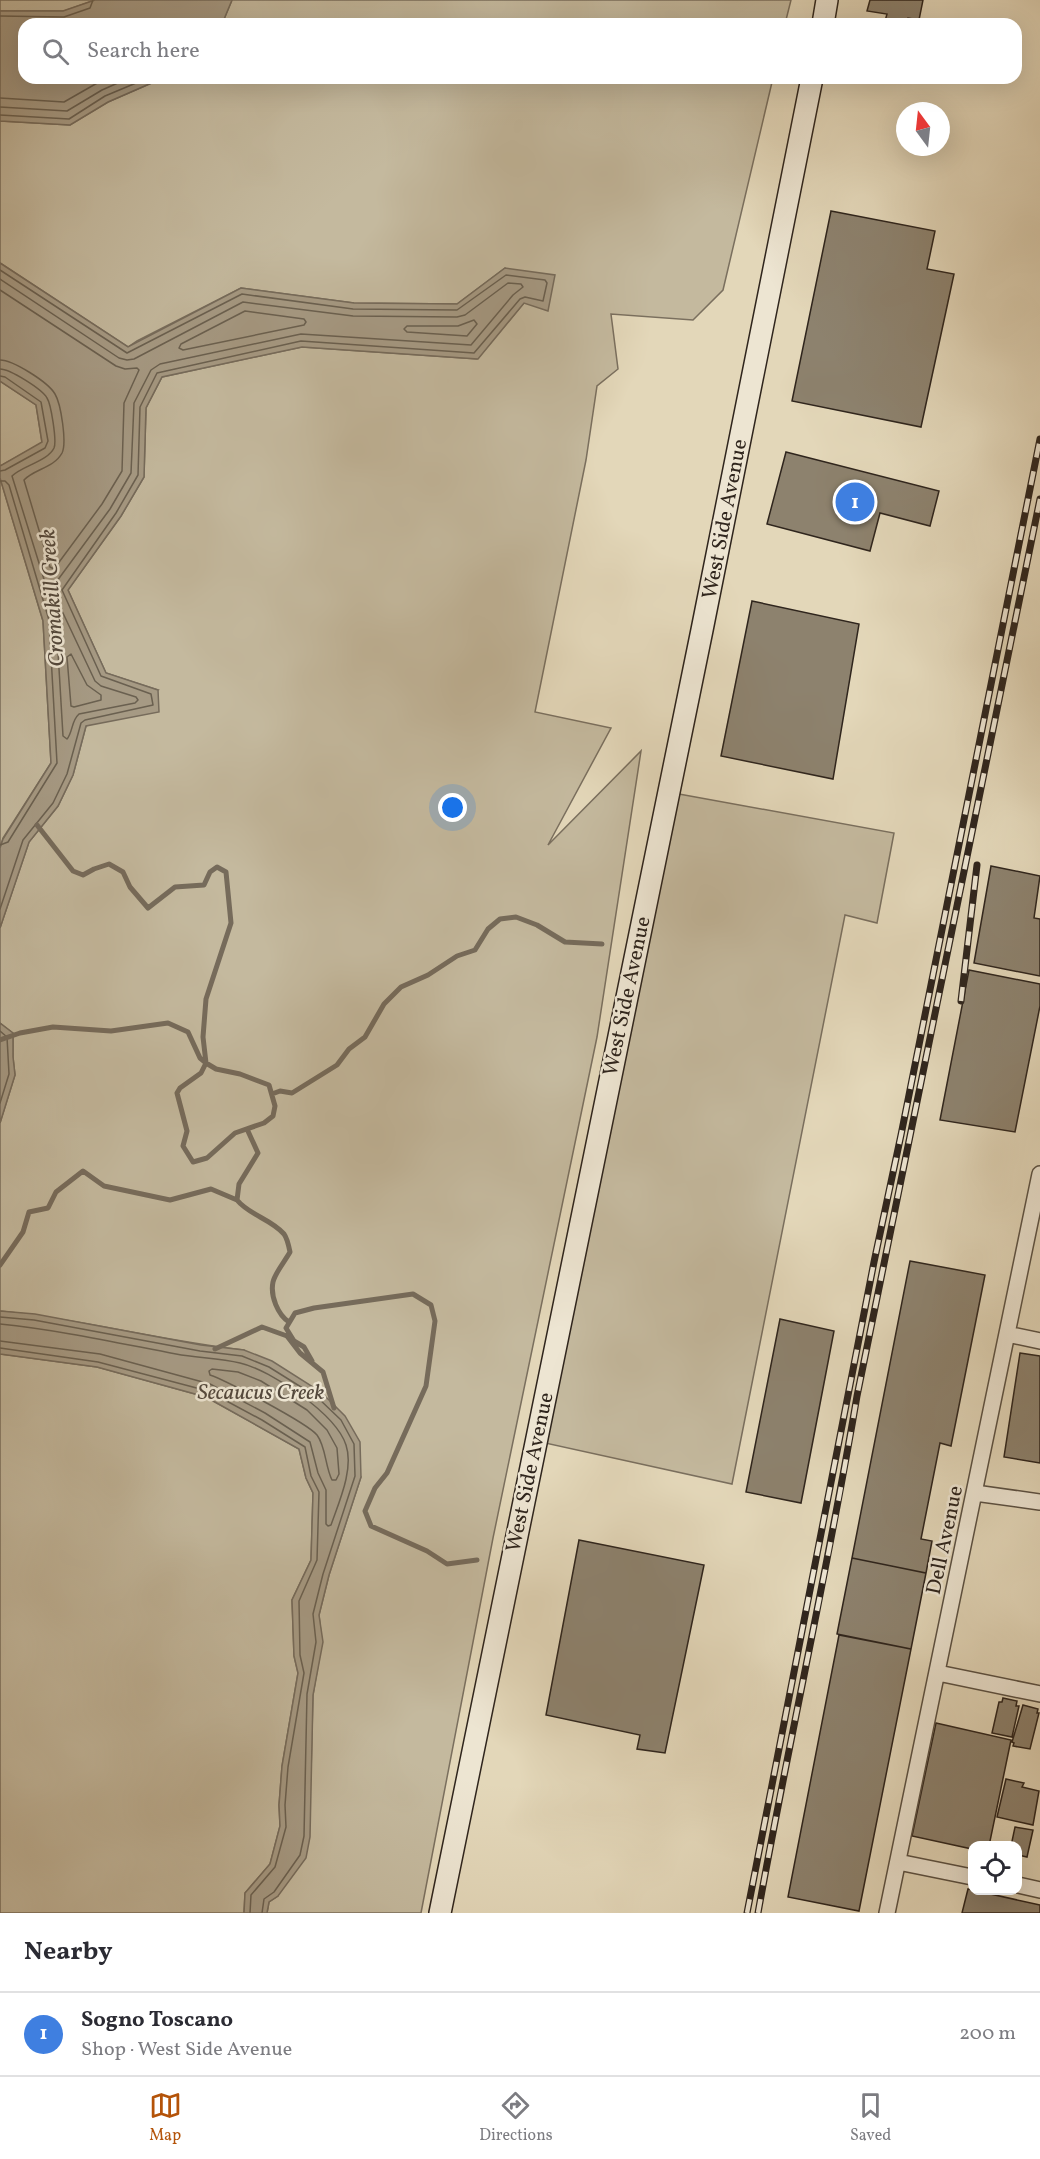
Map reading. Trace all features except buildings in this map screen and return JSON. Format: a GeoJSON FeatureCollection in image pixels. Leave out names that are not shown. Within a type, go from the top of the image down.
{"type":"FeatureCollection","features":[{"type":"Feature","properties":{"kind":"street"},"geometry":{"type":"LineString","coordinates":[[823,18],[827,0]]}},
{"type":"Feature","properties":{"kind":"street","name":"West Side Avenue"},"geometry":{"type":"LineString","coordinates":[[440,1913],[702,630],[811,84]]}},
{"type":"Feature","properties":{"kind":"street","name":"Dell Avenue"},"geometry":{"type":"LineString","coordinates":[[887,1913],[1040,1174]]}},
{"type":"Feature","properties":{"kind":"street"},"geometry":{"type":"LineString","coordinates":[[1007,1334],[1040,1341]]}},
{"type":"Feature","properties":{"kind":"street"},"geometry":{"type":"LineString","coordinates":[[975,1493],[1040,1502]]}},
{"type":"Feature","properties":{"kind":"street"},"geometry":{"type":"LineString","coordinates":[[938,1673],[1040,1694]]}},
{"type":"Feature","properties":{"kind":"street"},"geometry":{"type":"LineString","coordinates":[[898,1862],[968,1875]]}},
{"type":"Feature","properties":{"kind":"street"},"geometry":{"type":"LineString","coordinates":[[1022,1886],[1040,1890]]}},
{"type":"Feature","properties":{"kind":"shaded area"},"geometry":{"type":"Polygon","coordinates":[[[0,0],[95,0],[64,11],[0,11],[0,0]]]}},
{"type":"Feature","properties":{"kind":"shaded area"},"geometry":{"type":"Polygon","coordinates":[[[232,0],[791,0],[786,18],[224,18],[232,0]]]}},
{"type":"Feature","properties":{"kind":"shaded area"},"geometry":{"type":"Polygon","coordinates":[[[149,84],[772,84],[723,290],[693,320],[611,314],[618,369],[597,386],[586,460],[535,712],[611,728],[548,845],[641,751],[597,1037],[493,1538],[421,1913],[267,1913],[269,1902],[278,1896],[311,1773],[313,1695],[322,1642],[319,1615],[329,1575],[361,1477],[244,1350],[0,1311],[0,1123],[15,1075],[13,1033],[0,1023],[0,928],[29,842],[58,806],[73,775],[86,726],[158,690],[106,673],[68,590],[121,516],[144,477],[146,408],[162,377],[302,347],[477,359],[524,303],[505,268],[457,304],[354,303],[241,288],[128,347],[0,263],[0,121],[70,125],[108,102],[149,84]]]}},
{"type":"Feature","properties":{"kind":"shaded area"},"geometry":{"type":"Polygon","coordinates":[[[0,381],[36,405],[42,443],[0,466],[0,381]]]}},
{"type":"Feature","properties":{"kind":"shaded area"},"geometry":{"type":"Polygon","coordinates":[[[0,478],[43,621],[51,763],[3,838],[0,848],[0,478]]]}},
{"type":"Feature","properties":{"kind":"shaded area"},"geometry":{"type":"Polygon","coordinates":[[[668,792],[894,833],[877,923],[845,915],[732,1484],[536,1441],[668,792]]]}},
{"type":"Feature","properties":{"kind":"shaded area"},"geometry":{"type":"Polygon","coordinates":[[[0,1354],[97,1367],[206,1397],[299,1449],[306,1478],[313,1493],[311,1560],[292,1600],[294,1656],[298,1673],[282,1766],[280,1826],[270,1864],[245,1893],[244,1913],[0,1913],[0,1354]]]}},
{"type":"Feature","properties":{"kind":"water"},"geometry":{"type":"Polygon","coordinates":[[[95,0],[232,0],[224,18],[18,18],[18,84],[149,84],[108,102],[70,125],[0,121],[0,11],[63,11],[95,0]]]}},
{"type":"Feature","properties":{"kind":"water","name":"Cromakill Creek"},"geometry":{"type":"Polygon","coordinates":[[[0,263],[128,347],[241,288],[354,303],[457,304],[505,268],[555,275],[548,311],[524,303],[478,359],[302,347],[162,377],[146,408],[144,477],[121,516],[68,590],[106,673],[158,690],[159,712],[86,726],[73,775],[58,806],[29,842],[0,928],[0,848],[3,839],[51,763],[43,621],[0,478],[0,466],[42,442],[36,405],[0,381],[0,263]]]}},
{"type":"Feature","properties":{"kind":"water"},"geometry":{"type":"Polygon","coordinates":[[[0,1023],[13,1033],[15,1075],[0,1123],[0,1023]]]}},
{"type":"Feature","properties":{"kind":"water","name":"Secaucus Creek"},"geometry":{"type":"Polygon","coordinates":[[[0,1311],[35,1314],[201,1345],[244,1350],[272,1361],[321,1392],[345,1416],[360,1442],[361,1477],[329,1575],[319,1615],[323,1642],[313,1695],[310,1837],[306,1858],[278,1896],[269,1902],[267,1913],[244,1913],[245,1893],[270,1864],[280,1826],[282,1766],[298,1673],[294,1656],[292,1600],[311,1560],[313,1493],[306,1478],[299,1449],[206,1397],[97,1367],[0,1354],[0,1311]]]}},
{"type":"Feature","properties":{"kind":"waterway"},"geometry":{"type":"LineString","coordinates":[[0,1040],[20,1033],[53,1027],[111,1031],[168,1023],[188,1032],[200,1058],[206,1063],[216,1069],[240,1074],[269,1085],[275,1106],[273,1116],[264,1123],[235,1133],[207,1158],[193,1162],[183,1146],[187,1131],[177,1093],[180,1088],[201,1073],[206,1063],[203,1037],[206,999],[231,923],[226,872],[217,867],[210,872],[204,885],[175,887],[148,908],[130,887],[123,872],[109,864],[83,875],[73,871],[37,825]]}},
{"type":"Feature","properties":{"kind":"waterway"},"geometry":{"type":"LineString","coordinates":[[272,1094],[280,1091],[292,1093],[337,1065],[349,1049],[365,1037],[384,1004],[401,987],[428,975],[457,956],[475,950],[488,929],[500,919],[516,917],[537,925],[565,942],[602,944]]}},
{"type":"Feature","properties":{"kind":"waterway"},"geometry":{"type":"LineString","coordinates":[[0,1265],[23,1232],[29,1212],[48,1208],[56,1192],[83,1171],[104,1186],[170,1200],[211,1189],[237,1200],[239,1184],[258,1153],[247,1129]]}},
{"type":"Feature","properties":{"kind":"waterway"},"geometry":{"type":"LineString","coordinates":[[237,1200],[248,1210],[273,1224],[286,1238],[290,1252],[276,1275],[272,1287],[278,1310],[289,1322]]}},
{"type":"Feature","properties":{"kind":"waterway"},"geometry":{"type":"LineString","coordinates":[[312,1361],[304,1347],[294,1341],[286,1328],[295,1313],[314,1308],[413,1294],[431,1305],[435,1321],[426,1386],[387,1473],[375,1488],[365,1511],[371,1526],[427,1551],[447,1564],[477,1560]]}},
{"type":"Feature","properties":{"kind":"waterway"},"geometry":{"type":"LineString","coordinates":[[215,1349],[262,1327],[287,1336],[300,1353],[323,1372],[334,1408]]}},
{"type":"Feature","properties":{"kind":"railway"},"geometry":{"type":"LineString","coordinates":[[747,1913],[874,1262],[1040,439]]}},
{"type":"Feature","properties":{"kind":"railway"},"geometry":{"type":"LineString","coordinates":[[758,1913],[857,1396],[1040,499]]}},
{"type":"Feature","properties":{"kind":"railway"},"geometry":{"type":"LineString","coordinates":[[961,1001],[977,865]]}},
{"type":"Feature","properties":{"kind":"place","name":"Sogno Toscano"},"geometry":{"type":"Point","coordinates":[855,502]}}]}
